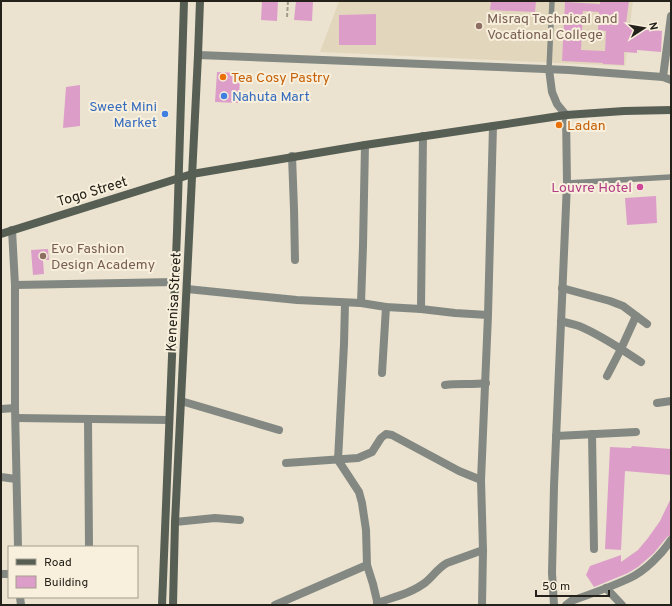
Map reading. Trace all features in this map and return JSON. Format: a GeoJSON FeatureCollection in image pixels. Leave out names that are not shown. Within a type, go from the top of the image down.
{"type":"FeatureCollection","features":[{"type":"Feature","properties":{"kind":"main road","name":"Kenenisa Street"},"geometry":{"type":"LineString","coordinates":[[162,605],[179,177],[184,1]]}},
{"type":"Feature","properties":{"kind":"main road","name":"Kenenisa Street"},"geometry":{"type":"LineString","coordinates":[[173,605],[175,522],[200,1]]}},
{"type":"Feature","properties":{"kind":"main road","name":"Togo Street"},"geometry":{"type":"LineString","coordinates":[[1,234],[192,174],[292,156],[566,115],[624,111],[671,110]]}},
{"type":"Feature","properties":{"kind":"street"},"geometry":{"type":"LineString","coordinates":[[198,54],[549,69],[667,78],[671,16]]}},
{"type":"Feature","properties":{"kind":"street"},"geometry":{"type":"LineString","coordinates":[[549,69],[552,92],[557,104],[566,115],[567,183],[556,436],[552,573],[554,605]]}},
{"type":"Feature","properties":{"kind":"street"},"geometry":{"type":"LineString","coordinates":[[482,605],[482,480],[494,126]]}},
{"type":"Feature","properties":{"kind":"street"},"geometry":{"type":"LineString","coordinates":[[421,309],[423,136]]}},
{"type":"Feature","properties":{"kind":"street"},"geometry":{"type":"LineString","coordinates":[[361,303],[365,145]]}},
{"type":"Feature","properties":{"kind":"street"},"geometry":{"type":"LineString","coordinates":[[292,156],[295,260]]}},
{"type":"Feature","properties":{"kind":"street"},"geometry":{"type":"LineString","coordinates":[[12,230],[18,546]]}},
{"type":"Feature","properties":{"kind":"street"},"geometry":{"type":"LineString","coordinates":[[14,285],[175,282]]}},
{"type":"Feature","properties":{"kind":"street"},"geometry":{"type":"LineString","coordinates":[[562,288],[623,306],[647,324]]}},
{"type":"Feature","properties":{"kind":"street"},"geometry":{"type":"LineString","coordinates":[[187,289],[298,300],[361,303],[455,314],[488,315]]}},
{"type":"Feature","properties":{"kind":"street"},"geometry":{"type":"LineString","coordinates":[[345,303],[338,460],[361,497],[366,530],[367,565],[377,604],[416,589],[426,582],[446,563],[483,550]]}},
{"type":"Feature","properties":{"kind":"street"},"geometry":{"type":"LineString","coordinates":[[382,373],[386,307]]}},
{"type":"Feature","properties":{"kind":"street"},"geometry":{"type":"LineString","coordinates":[[607,376],[636,316]]}},
{"type":"Feature","properties":{"kind":"street"},"geometry":{"type":"LineString","coordinates":[[561,321],[578,325],[621,348],[641,362]]}},
{"type":"Feature","properties":{"kind":"street"},"geometry":{"type":"LineString","coordinates":[[445,385],[459,383],[486,383]]}},
{"type":"Feature","properties":{"kind":"street"},"geometry":{"type":"LineString","coordinates":[[182,401],[279,430]]}},
{"type":"Feature","properties":{"kind":"street"},"geometry":{"type":"LineString","coordinates":[[657,403],[671,401]]}},
{"type":"Feature","properties":{"kind":"street"},"geometry":{"type":"LineString","coordinates":[[1,409],[15,408]]}},
{"type":"Feature","properties":{"kind":"street"},"geometry":{"type":"LineString","coordinates":[[16,418],[169,420]]}},
{"type":"Feature","properties":{"kind":"street"},"geometry":{"type":"LineString","coordinates":[[88,419],[89,546]]}},
{"type":"Feature","properties":{"kind":"street"},"geometry":{"type":"LineString","coordinates":[[556,436],[636,432]]}},
{"type":"Feature","properties":{"kind":"street"},"geometry":{"type":"LineString","coordinates":[[286,463],[358,458],[372,452],[381,438],[386,434],[392,435],[459,471],[482,480]]}},
{"type":"Feature","properties":{"kind":"street"},"geometry":{"type":"LineString","coordinates":[[592,434],[594,549]]}},
{"type":"Feature","properties":{"kind":"street"},"geometry":{"type":"LineString","coordinates":[[1,477],[16,479]]}},
{"type":"Feature","properties":{"kind":"street"},"geometry":{"type":"LineString","coordinates":[[175,522],[215,518],[240,520]]}},
{"type":"Feature","properties":{"kind":"street"},"geometry":{"type":"LineString","coordinates":[[566,605],[571,601],[631,578],[656,559],[671,540]]}},
{"type":"Feature","properties":{"kind":"street"},"geometry":{"type":"LineString","coordinates":[[275,605],[367,565]]}},
{"type":"Feature","properties":{"kind":"street"},"geometry":{"type":"LineString","coordinates":[[606,588],[622,605]]}},
{"type":"Feature","properties":{"kind":"lane"},"geometry":{"type":"LineString","coordinates":[[549,69],[552,1]]}},
{"type":"Feature","properties":{"kind":"lane"},"geometry":{"type":"LineString","coordinates":[[567,183],[671,177]]}},
{"type":"Feature","properties":{"kind":"path"},"geometry":{"type":"LineString","coordinates":[[287,16],[288,1]]}},
{"type":"Feature","properties":{"kind":"shaded area","name":"Misraq Technical and Vocational College"},"geometry":{"type":"Polygon","coordinates":[[[339,1],[633,1],[625,66],[320,52],[339,1]]]}},
{"type":"Feature","properties":{"kind":"building"},"geometry":{"type":"Polygon","coordinates":[[[262,1],[278,1],[277,21],[261,20],[262,1]]]}},
{"type":"Feature","properties":{"kind":"building"},"geometry":{"type":"Polygon","coordinates":[[[296,1],[313,1],[312,21],[294,20],[296,1]]]}},
{"type":"Feature","properties":{"kind":"building"},"geometry":{"type":"Polygon","coordinates":[[[491,1],[536,1],[535,12],[490,10],[491,1]]]}},
{"type":"Feature","properties":{"kind":"building"},"geometry":{"type":"Polygon","coordinates":[[[600,1],[629,1],[626,24],[639,25],[639,29],[662,31],[661,52],[637,50],[637,53],[624,52],[624,65],[562,61],[565,2],[600,4],[600,1]],[[583,11],[581,50],[605,51],[606,31],[598,30],[599,12],[583,11]]]}},
{"type":"Feature","properties":{"kind":"building"},"geometry":{"type":"Polygon","coordinates":[[[376,14],[376,45],[339,45],[339,15],[376,14]]]}},
{"type":"Feature","properties":{"kind":"building"},"geometry":{"type":"Polygon","coordinates":[[[217,72],[240,73],[239,103],[215,102],[217,72]]]}},
{"type":"Feature","properties":{"kind":"building"},"geometry":{"type":"Polygon","coordinates":[[[80,85],[80,126],[63,128],[66,87],[80,85]]]}},
{"type":"Feature","properties":{"kind":"building"},"geometry":{"type":"Polygon","coordinates":[[[656,196],[657,223],[627,225],[625,198],[656,196]]]}},
{"type":"Feature","properties":{"kind":"building"},"geometry":{"type":"Polygon","coordinates":[[[48,249],[49,260],[43,260],[44,274],[33,275],[31,250],[48,249]]]}},
{"type":"Feature","properties":{"kind":"building"},"geometry":{"type":"Polygon","coordinates":[[[632,446],[671,449],[671,475],[625,471],[621,550],[605,549],[610,447],[631,448],[632,446]]]}},
{"type":"Feature","properties":{"kind":"building"},"geometry":{"type":"Polygon","coordinates":[[[671,498],[671,535],[667,537],[654,553],[638,567],[628,573],[594,587],[586,575],[590,566],[621,555],[621,562],[638,550],[660,521],[671,498]]]}},
{"type":"Feature","properties":{"kind":"place","name":"Misraq Technical and Vocational College"},"geometry":{"type":"Point","coordinates":[479,26]}},
{"type":"Feature","properties":{"kind":"place","name":"Tea Cosy Pastry"},"geometry":{"type":"Point","coordinates":[223,77]}},
{"type":"Feature","properties":{"kind":"place","name":"Nahuta Mart"},"geometry":{"type":"Point","coordinates":[224,96]}},
{"type":"Feature","properties":{"kind":"place","name":"Sweet Mini Market"},"geometry":{"type":"Point","coordinates":[165,114]}},
{"type":"Feature","properties":{"kind":"place","name":"Ladan"},"geometry":{"type":"Point","coordinates":[559,125]}},
{"type":"Feature","properties":{"kind":"place","name":"Louvre Hotel"},"geometry":{"type":"Point","coordinates":[640,187]}},
{"type":"Feature","properties":{"kind":"place","name":"Evo Fashion Design Academy"},"geometry":{"type":"Point","coordinates":[43,256]}}]}
